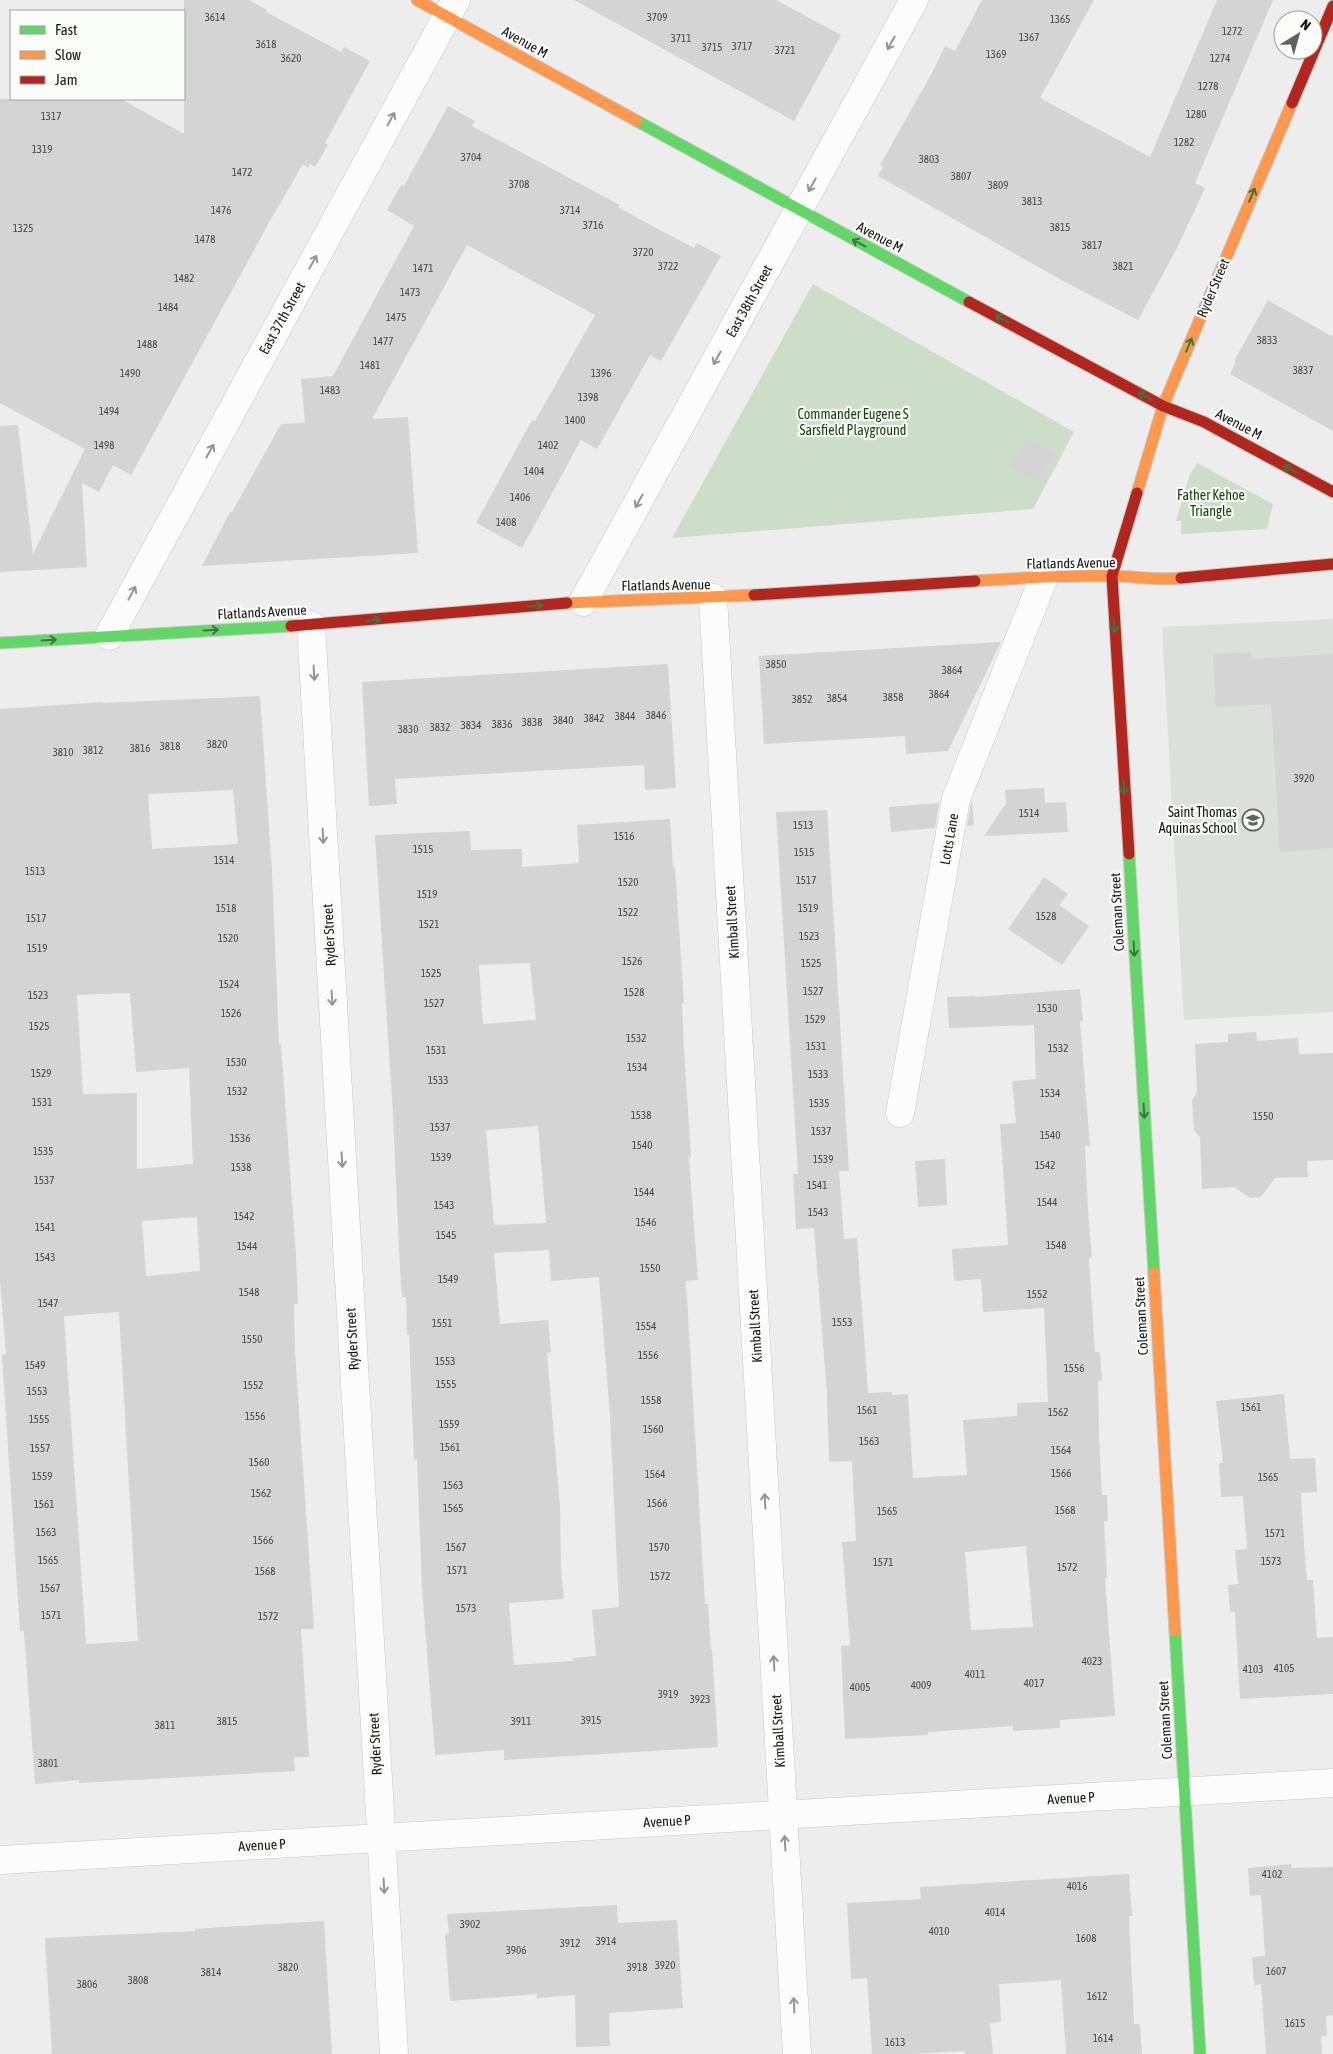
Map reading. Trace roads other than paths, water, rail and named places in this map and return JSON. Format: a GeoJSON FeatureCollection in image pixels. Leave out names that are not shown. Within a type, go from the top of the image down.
{"type":"FeatureCollection","features":[{"type":"Feature","properties":{"kind":"main road","name":"Avenue M"},"geometry":{"type":"LineString","coordinates":[[417,0],[451,8],[798,210],[1163,406],[1204,422],[1333,492]]}},
{"type":"Feature","properties":{"kind":"main road","name":"Ryder Street"},"geometry":{"type":"LineString","coordinates":[[1112,576],[1163,406],[1333,6]]}},
{"type":"Feature","properties":{"kind":"main road","name":"Flatlands Avenue"},"geometry":{"type":"LineString","coordinates":[[0,643],[311,625],[583,602],[714,598],[1044,577],[1112,576],[1164,580],[1333,564]]}},
{"type":"Feature","properties":{"kind":"main road","name":"Coleman Street"},"geometry":{"type":"LineString","coordinates":[[1112,576],[1200,2054]]}},
{"type":"Feature","properties":{"kind":"street","name":"East 38th Street"},"geometry":{"type":"LineString","coordinates":[[583,602],[914,0]]}},
{"type":"Feature","properties":{"kind":"street","name":"East 37th Street"},"geometry":{"type":"LineString","coordinates":[[109,636],[451,8]]}},
{"type":"Feature","properties":{"kind":"street","name":"Lotts Lane"},"geometry":{"type":"LineString","coordinates":[[900,1114],[956,799],[1044,577]]}},
{"type":"Feature","properties":{"kind":"street","name":"Kimball Street"},"geometry":{"type":"LineString","coordinates":[[714,598],[797,2054]]}},
{"type":"Feature","properties":{"kind":"street","name":"Ryder Street"},"geometry":{"type":"LineString","coordinates":[[311,625],[394,2054]]}},
{"type":"Feature","properties":{"kind":"street","name":"Avenue P"},"geometry":{"type":"LineString","coordinates":[[0,1860],[1333,1783]]}},
{"type":"Feature","properties":{"kind":"place","name":"Saint Thomas Aquinas School"},"geometry":{"type":"Point","coordinates":[1253,820]}},
{"type":"Feature","properties":{"kind":"park label","name":"Commander Eugene S Sarsfield Playground"},"geometry":{"type":"Point","coordinates":[853,422]}},
{"type":"Feature","properties":{"kind":"park label","name":"Father Kehoe Triangle"},"geometry":{"type":"Point","coordinates":[1211,504]}}]}
